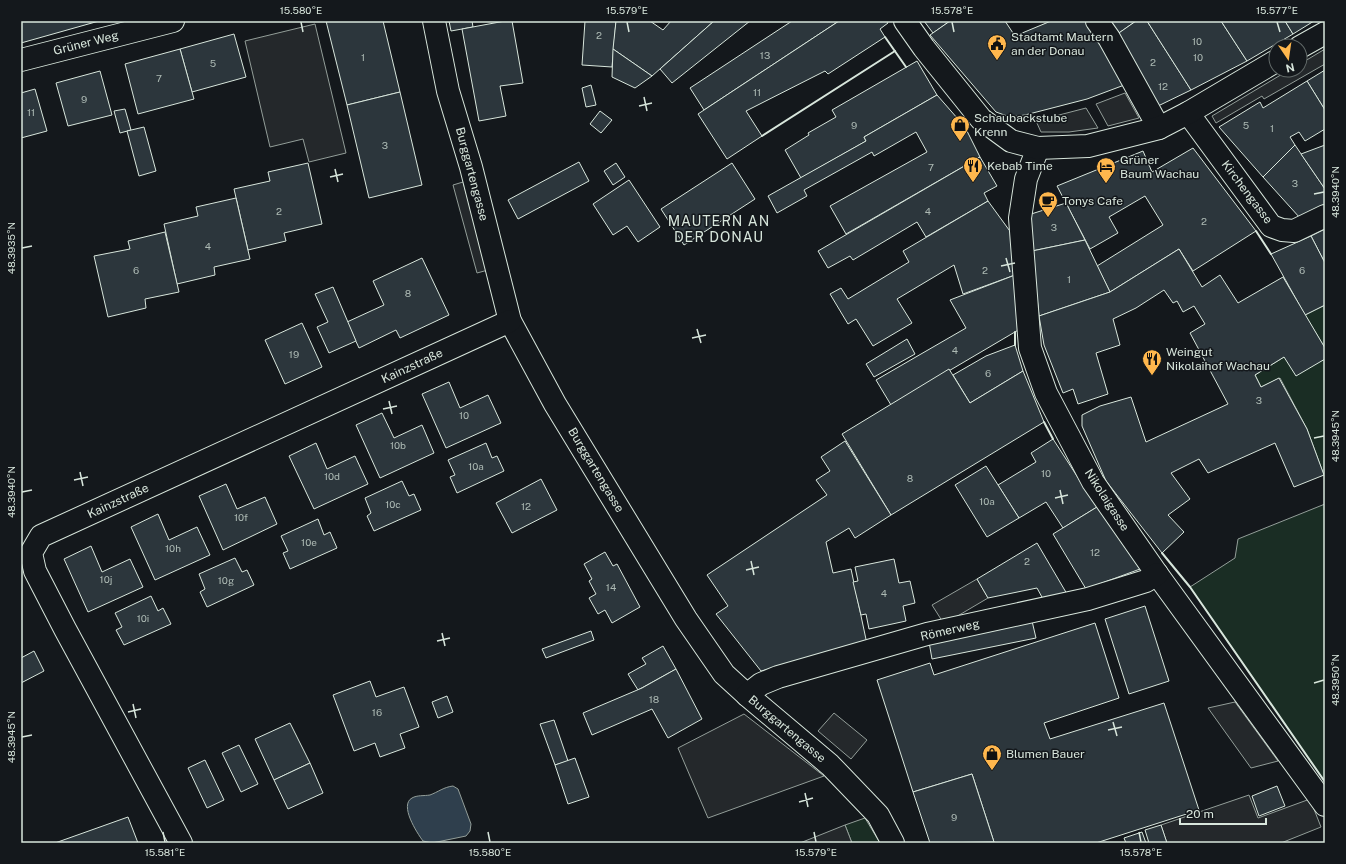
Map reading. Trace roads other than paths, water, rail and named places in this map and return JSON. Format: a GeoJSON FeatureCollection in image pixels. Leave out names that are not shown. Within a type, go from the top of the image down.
{"type":"FeatureCollection","features":[{"type":"Feature","properties":{"kind":"street","name":"Grüner Weg"},"geometry":{"type":"LineString","coordinates":[[21,60],[174,21]]}},
{"type":"Feature","properties":{"kind":"street","name":"Burggartengasse"},"geometry":{"type":"LineString","coordinates":[[434,21],[448,91],[471,166],[510,321],[555,404],[686,619],[724,674],[747,696],[830,765],[878,815],[893,843]]}},
{"type":"Feature","properties":{"kind":"street"},"geometry":{"type":"LineString","coordinates":[[905,21],[924,48],[981,118],[1010,141],[1038,148],[1088,146],[1159,128],[1188,113],[1268,66]]}},
{"type":"Feature","properties":{"kind":"street"},"geometry":{"type":"LineString","coordinates":[[1097,21],[1109,38],[1159,128]]}},
{"type":"Feature","properties":{"kind":"street"},"geometry":{"type":"LineString","coordinates":[[1308,42],[1325,32]]}},
{"type":"Feature","properties":{"kind":"street","name":"Kirchengasse"},"geometry":{"type":"LineString","coordinates":[[1188,113],[1271,226],[1294,232],[1325,216]]}},
{"type":"Feature","properties":{"kind":"street","name":"Nikolaigasse"},"geometry":{"type":"LineString","coordinates":[[1038,148],[1026,179],[1020,218],[1030,348],[1046,393],[1093,482],[1157,574],[1325,805]]}},
{"type":"Feature","properties":{"kind":"street","name":"Kainzstraße"},"geometry":{"type":"LineString","coordinates":[[181,843],[35,571],[31,553],[41,536],[510,321]]}},
{"type":"Feature","properties":{"kind":"street","name":"Römerweg"},"geometry":{"type":"LineString","coordinates":[[747,696],[761,684],[786,675],[927,634],[1088,599],[1146,581],[1157,574]]}},
{"type":"Feature","properties":{"kind":"water"},"geometry":{"type":"Polygon","coordinates":[[[453,786],[458,789],[471,824],[470,831],[466,836],[432,843],[423,841],[410,819],[407,807],[408,802],[414,797],[430,795],[444,788],[453,786]]]}},
{"type":"Feature","properties":{"kind":"place","name":"Stadtamt Mautern an der Donau"},"geometry":{"type":"Point","coordinates":[997,61]}},
{"type":"Feature","properties":{"kind":"place","name":"Schaubackstube Krenn"},"geometry":{"type":"Point","coordinates":[960,142]}},
{"type":"Feature","properties":{"kind":"place","name":"Kebab Time"},"geometry":{"type":"Point","coordinates":[973,183]}},
{"type":"Feature","properties":{"kind":"place","name":"Grüner Baum Wachau"},"geometry":{"type":"Point","coordinates":[1106,184]}},
{"type":"Feature","properties":{"kind":"place","name":"Tonys Cafe"},"geometry":{"type":"Point","coordinates":[1048,218]}},
{"type":"Feature","properties":{"kind":"place","name":"Weingut Nikolaihof Wachau"},"geometry":{"type":"Point","coordinates":[1152,376]}},
{"type":"Feature","properties":{"kind":"place","name":"Blumen Bauer"},"geometry":{"type":"Point","coordinates":[992,771]}},
{"type":"Feature","properties":{"kind":"district","name":"MAUTERN AN DER DONAU"},"geometry":{"type":"Point","coordinates":[719,230]}}]}
